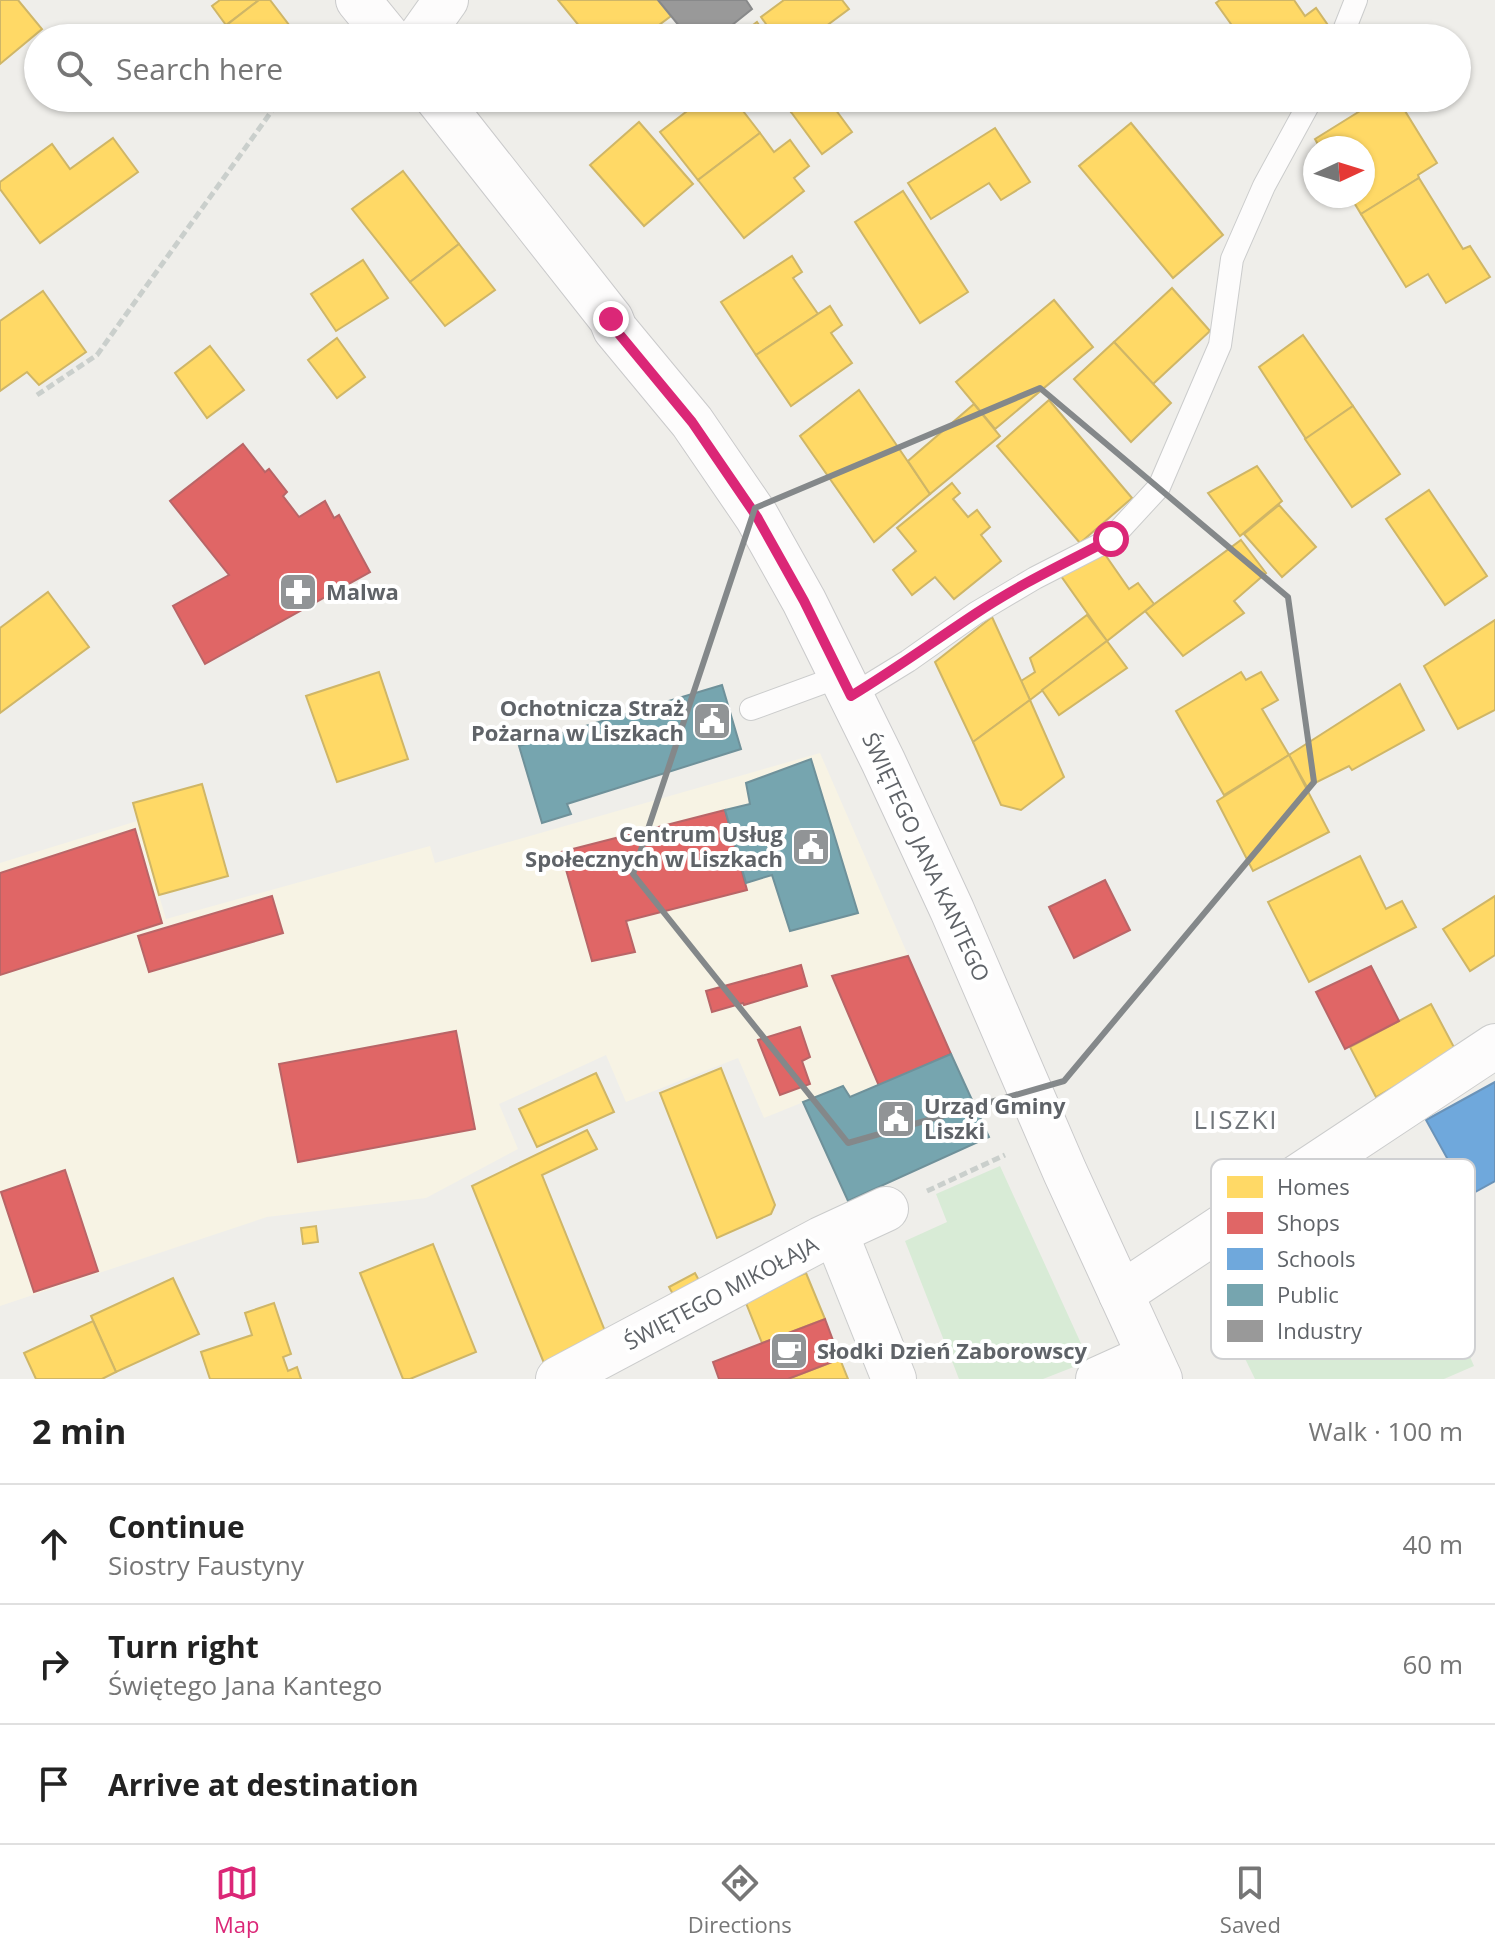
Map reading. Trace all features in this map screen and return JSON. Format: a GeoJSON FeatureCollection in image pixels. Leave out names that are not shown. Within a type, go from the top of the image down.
{"type":"FeatureCollection","features":[{"type":"Feature","properties":{"kind":"main road"},"geometry":{"type":"LineString","coordinates":[[358,0],[378,24]]}},
{"type":"Feature","properties":{"kind":"main road"},"geometry":{"type":"LineString","coordinates":[[429,24],[446,0]]}},
{"type":"Feature","properties":{"kind":"main road","name":"ŚWIĘTEGO JANA KANTEGO"},"geometry":{"type":"LineString","coordinates":[[448,112],[611,319],[615,329],[692,422],[766,533],[846,686],[952,910],[1065,1172],[1155,1367]]}},
{"type":"Feature","properties":{"kind":"main road"},"geometry":{"type":"LineString","coordinates":[[1325,1159],[1495,1046]]}},
{"type":"Feature","properties":{"kind":"main road","name":"ŚWIĘTEGO MIKOŁAJA"},"geometry":{"type":"LineString","coordinates":[[558,1379],[821,1239],[886,1209]]}},
{"type":"Feature","properties":{"kind":"main road"},"geometry":{"type":"LineString","coordinates":[[836,1234],[894,1379]]}},
{"type":"Feature","properties":{"kind":"main road"},"geometry":{"type":"LineString","coordinates":[[1121,1294],[1211,1234]]}},
{"type":"Feature","properties":{"kind":"main road"},"geometry":{"type":"LineString","coordinates":[[1098,1379],[1155,1367]]}},
{"type":"Feature","properties":{"kind":"lane"},"geometry":{"type":"LineString","coordinates":[[1347,24],[1356,0]]}},
{"type":"Feature","properties":{"kind":"lane"},"geometry":{"type":"LineString","coordinates":[[751,709],[846,686],[908,661],[999,599],[1111,539],[1159,487],[1220,345],[1232,259],[1264,186],[1304,112]]}},
{"type":"Feature","properties":{"kind":"path"},"geometry":{"type":"LineString","coordinates":[[37,395],[97,355],[271,112]]}},
{"type":"Feature","properties":{"kind":"path"},"geometry":{"type":"LineString","coordinates":[[886,1209],[1013,1152]]}},
{"type":"Feature","properties":{"kind":"highlighted area"},"geometry":{"type":"Polygon","coordinates":[[[1040,388],[1288,597],[1314,782],[1064,1081],[848,1143],[633,874],[755,508],[1040,388]]]}},
{"type":"Feature","properties":{"kind":"shaded area"},"geometry":{"type":"Polygon","coordinates":[[[820,753],[951,1054],[850,1097],[843,1086],[764,1118],[738,1058],[626,1102],[606,1055],[499,1104],[518,1149],[426,1198],[267,1217],[0,1306],[0,863],[137,821],[166,919],[430,846],[435,863],[820,753]]]}},
{"type":"Feature","properties":{"kind":"green space"},"geometry":{"type":"Polygon","coordinates":[[[1000,1166],[1089,1361],[1043,1379],[959,1379],[905,1241],[947,1222],[936,1194],[1000,1166]]]}},
{"type":"Feature","properties":{"kind":"green space"},"geometry":{"type":"Polygon","coordinates":[[[1245,1359],[1471,1359],[1474,1366],[1444,1379],[1255,1379],[1245,1359]]]}},
{"type":"Feature","properties":{"kind":"building: Homes"},"geometry":{"type":"Polygon","coordinates":[[[0,0],[18,0],[38,24],[24,24],[24,44],[0,64],[0,0]]]}},
{"type":"Feature","properties":{"kind":"building: Homes"},"geometry":{"type":"Polygon","coordinates":[[[220,0],[259,0],[227,24],[212,6],[220,0]]]}},
{"type":"Feature","properties":{"kind":"building: Homes"},"geometry":{"type":"Polygon","coordinates":[[[259,0],[270,0],[288,24],[228,24],[259,0]]]}},
{"type":"Feature","properties":{"kind":"building: Homes"},"geometry":{"type":"Polygon","coordinates":[[[558,0],[658,0],[671,16],[660,24],[578,24],[558,0]]]}},
{"type":"Feature","properties":{"kind":"building: Homes"},"geometry":{"type":"Polygon","coordinates":[[[784,0],[842,0],[849,9],[829,24],[766,24],[761,17],[784,0]]]}},
{"type":"Feature","properties":{"kind":"building: Homes"},"geometry":{"type":"Polygon","coordinates":[[[1220,0],[1294,0],[1305,16],[1316,8],[1327,24],[1231,24],[1216,3],[1220,0]]]}},
{"type":"Feature","properties":{"kind":"building: Homes"},"geometry":{"type":"Polygon","coordinates":[[[686,112],[744,112],[760,133],[698,180],[660,132],[686,112]]]}},
{"type":"Feature","properties":{"kind":"building: Homes"},"geometry":{"type":"Polygon","coordinates":[[[791,112],[837,112],[852,132],[822,154],[791,112]]]}},
{"type":"Feature","properties":{"kind":"building: Homes"},"geometry":{"type":"Polygon","coordinates":[[[1358,112],[1406,112],[1437,163],[1418,175],[1419,178],[1375,205],[1375,136],[1320,136],[1358,112]]]}},
{"type":"Feature","properties":{"kind":"building: Homes"},"geometry":{"type":"Polygon","coordinates":[[[639,122],[693,184],[644,226],[590,165],[639,122]]]}},
{"type":"Feature","properties":{"kind":"building: Homes"},"geometry":{"type":"Polygon","coordinates":[[[1131,123],[1223,235],[1173,278],[1079,166],[1131,123]]]}},
{"type":"Feature","properties":{"kind":"building: Homes"},"geometry":{"type":"Polygon","coordinates":[[[995,128],[1030,182],[1001,200],[989,183],[931,219],[908,183],[995,128]]]}},
{"type":"Feature","properties":{"kind":"building: Homes"},"geometry":{"type":"Polygon","coordinates":[[[760,133],[774,152],[790,140],[809,166],[794,178],[804,191],[744,238],[698,180],[760,133]]]}},
{"type":"Feature","properties":{"kind":"building: Homes"},"geometry":{"type":"Polygon","coordinates":[[[113,138],[138,172],[40,243],[0,189],[0,182],[52,144],[70,169],[113,138]]]}},
{"type":"Feature","properties":{"kind":"building: Homes"},"geometry":{"type":"Polygon","coordinates":[[[403,171],[459,244],[410,282],[352,209],[403,171]]]}},
{"type":"Feature","properties":{"kind":"building: Homes"},"geometry":{"type":"Polygon","coordinates":[[[1419,178],[1463,249],[1470,246],[1490,277],[1446,303],[1428,274],[1406,287],[1361,214],[1419,178]]]}},
{"type":"Feature","properties":{"kind":"building: Homes"},"geometry":{"type":"Polygon","coordinates":[[[903,191],[968,292],[920,323],[855,222],[903,191]]]}},
{"type":"Feature","properties":{"kind":"building: Homes"},"geometry":{"type":"Polygon","coordinates":[[[1357,208],[1371,208],[1361,214],[1357,208]]]}},
{"type":"Feature","properties":{"kind":"building: Homes"},"geometry":{"type":"Polygon","coordinates":[[[459,244],[495,290],[445,326],[410,282],[459,244]]]}},
{"type":"Feature","properties":{"kind":"building: Homes"},"geometry":{"type":"Polygon","coordinates":[[[792,256],[802,272],[793,278],[818,314],[756,355],[721,302],[792,256]]]}},
{"type":"Feature","properties":{"kind":"building: Homes"},"geometry":{"type":"Polygon","coordinates":[[[363,260],[388,298],[336,331],[311,294],[363,260]]]}},
{"type":"Feature","properties":{"kind":"building: Homes"},"geometry":{"type":"Polygon","coordinates":[[[1172,288],[1210,331],[1153,384],[1114,342],[1172,288]]]}},
{"type":"Feature","properties":{"kind":"building: Homes"},"geometry":{"type":"Polygon","coordinates":[[[43,291],[86,352],[39,385],[27,372],[0,391],[0,321],[43,291]]]}},
{"type":"Feature","properties":{"kind":"building: Homes"},"geometry":{"type":"Polygon","coordinates":[[[1054,300],[1093,347],[995,429],[956,382],[1054,300]]]}},
{"type":"Feature","properties":{"kind":"building: Homes"},"geometry":{"type":"Polygon","coordinates":[[[830,306],[842,325],[831,333],[852,363],[791,406],[756,355],[830,306]]]}},
{"type":"Feature","properties":{"kind":"building: Homes"},"geometry":{"type":"Polygon","coordinates":[[[1303,335],[1353,406],[1306,439],[1259,367],[1303,335]]]}},
{"type":"Feature","properties":{"kind":"building: Homes"},"geometry":{"type":"Polygon","coordinates":[[[337,338],[365,377],[337,398],[308,360],[337,338]]]}},
{"type":"Feature","properties":{"kind":"building: Homes"},"geometry":{"type":"Polygon","coordinates":[[[1114,342],[1171,403],[1131,442],[1074,379],[1114,342]]]}},
{"type":"Feature","properties":{"kind":"building: Homes"},"geometry":{"type":"Polygon","coordinates":[[[210,346],[244,390],[207,418],[175,373],[210,346]]]}},
{"type":"Feature","properties":{"kind":"building: Homes"},"geometry":{"type":"Polygon","coordinates":[[[859,390],[930,494],[874,542],[800,436],[859,390]]]}},
{"type":"Feature","properties":{"kind":"building: Homes"},"geometry":{"type":"Polygon","coordinates":[[[1049,400],[1132,498],[1080,543],[997,446],[1049,400]]]}},
{"type":"Feature","properties":{"kind":"building: Homes"},"geometry":{"type":"Polygon","coordinates":[[[974,404],[1000,436],[930,494],[908,461],[974,404]]]}},
{"type":"Feature","properties":{"kind":"building: Homes"},"geometry":{"type":"Polygon","coordinates":[[[1353,406],[1400,474],[1352,507],[1305,439],[1353,406]]]}},
{"type":"Feature","properties":{"kind":"building: Homes"},"geometry":{"type":"Polygon","coordinates":[[[1257,466],[1282,501],[1240,536],[1208,493],[1257,466]]]}},
{"type":"Feature","properties":{"kind":"building: Homes"},"geometry":{"type":"Polygon","coordinates":[[[952,483],[960,493],[953,499],[968,517],[977,510],[990,527],[981,535],[1001,561],[954,599],[935,577],[912,595],[893,570],[916,551],[897,528],[952,483]]]}},
{"type":"Feature","properties":{"kind":"building: Homes"},"geometry":{"type":"Polygon","coordinates":[[[1429,490],[1487,576],[1445,605],[1386,519],[1429,490]]]}},
{"type":"Feature","properties":{"kind":"building: Homes"},"geometry":{"type":"Polygon","coordinates":[[[1279,505],[1316,547],[1282,577],[1244,534],[1279,505]]]}},
{"type":"Feature","properties":{"kind":"building: Homes"},"geometry":{"type":"Polygon","coordinates":[[[1241,540],[1266,573],[1234,601],[1244,613],[1183,656],[1145,611],[1241,540]]]}},
{"type":"Feature","properties":{"kind":"building: Homes"},"geometry":{"type":"Polygon","coordinates":[[[1104,553],[1129,589],[1138,583],[1154,604],[1107,641],[1061,576],[1104,553]]]}},
{"type":"Feature","properties":{"kind":"building: Homes"},"geometry":{"type":"Polygon","coordinates":[[[48,592],[89,647],[0,713],[0,628],[48,592]]]}},
{"type":"Feature","properties":{"kind":"building: Homes"},"geometry":{"type":"Polygon","coordinates":[[[1087,615],[1107,641],[1030,700],[1021,681],[1035,672],[1030,658],[1087,615]]]}},
{"type":"Feature","properties":{"kind":"building: Homes"},"geometry":{"type":"Polygon","coordinates":[[[992,617],[1030,700],[973,742],[935,662],[992,617]]]}},
{"type":"Feature","properties":{"kind":"building: Homes"},"geometry":{"type":"Polygon","coordinates":[[[1495,620],[1495,710],[1458,729],[1424,666],[1495,620]]]}},
{"type":"Feature","properties":{"kind":"building: Homes"},"geometry":{"type":"Polygon","coordinates":[[[1107,641],[1127,668],[1059,715],[1042,690],[1107,641]]]}},
{"type":"Feature","properties":{"kind":"building: Homes"},"geometry":{"type":"Polygon","coordinates":[[[379,672],[408,759],[337,782],[306,696],[379,672]]]}},
{"type":"Feature","properties":{"kind":"building: Homes"},"geometry":{"type":"Polygon","coordinates":[[[1241,672],[1246,680],[1261,672],[1278,700],[1262,709],[1289,755],[1224,795],[1176,711],[1241,672]]]}},
{"type":"Feature","properties":{"kind":"building: Homes"},"geometry":{"type":"Polygon","coordinates":[[[1400,684],[1424,730],[1352,770],[1349,766],[1307,787],[1289,755],[1400,684]]]}},
{"type":"Feature","properties":{"kind":"building: Homes"},"geometry":{"type":"Polygon","coordinates":[[[1030,700],[1064,777],[1021,810],[1001,805],[973,742],[1030,700]]]}},
{"type":"Feature","properties":{"kind":"building: Homes"},"geometry":{"type":"Polygon","coordinates":[[[1289,755],[1329,832],[1253,871],[1217,801],[1289,755]]]}},
{"type":"Feature","properties":{"kind":"building: Homes"},"geometry":{"type":"Polygon","coordinates":[[[202,784],[228,876],[159,895],[133,803],[202,784]]]}},
{"type":"Feature","properties":{"kind":"building: Homes"},"geometry":{"type":"Polygon","coordinates":[[[1360,856],[1386,909],[1402,901],[1416,927],[1309,982],[1268,902],[1360,856]]]}},
{"type":"Feature","properties":{"kind":"building: Homes"},"geometry":{"type":"Polygon","coordinates":[[[1495,896],[1495,955],[1470,971],[1443,929],[1495,896]]]}},
{"type":"Feature","properties":{"kind":"building: Homes"},"geometry":{"type":"Polygon","coordinates":[[[1431,1004],[1456,1051],[1376,1097],[1350,1047],[1431,1004]]]}},
{"type":"Feature","properties":{"kind":"building: Homes"},"geometry":{"type":"Polygon","coordinates":[[[721,1068],[775,1205],[771,1214],[717,1238],[660,1093],[721,1068]]]}},
{"type":"Feature","properties":{"kind":"building: Homes"},"geometry":{"type":"Polygon","coordinates":[[[596,1073],[614,1112],[537,1147],[519,1109],[596,1073]]]}},
{"type":"Feature","properties":{"kind":"building: Homes"},"geometry":{"type":"Polygon","coordinates":[[[587,1130],[597,1149],[542,1175],[607,1336],[546,1368],[472,1186],[587,1130]]]}},
{"type":"Feature","properties":{"kind":"building: Homes"},"geometry":{"type":"Polygon","coordinates":[[[316,1226],[318,1242],[303,1244],[301,1228],[316,1226]]]}},
{"type":"Feature","properties":{"kind":"building: Homes"},"geometry":{"type":"Polygon","coordinates":[[[433,1244],[476,1352],[410,1379],[403,1379],[360,1273],[433,1244]]]}},
{"type":"Feature","properties":{"kind":"building: Homes"},"geometry":{"type":"Polygon","coordinates":[[[695,1273],[702,1286],[676,1300],[669,1287],[695,1273]]]}},
{"type":"Feature","properties":{"kind":"building: Homes"},"geometry":{"type":"Polygon","coordinates":[[[806,1273],[825,1319],[762,1343],[744,1298],[806,1273]]]}},
{"type":"Feature","properties":{"kind":"building: Homes"},"geometry":{"type":"Polygon","coordinates":[[[173,1278],[199,1334],[116,1372],[91,1316],[173,1278]]]}},
{"type":"Feature","properties":{"kind":"building: Homes"},"geometry":{"type":"Polygon","coordinates":[[[274,1303],[291,1354],[283,1357],[288,1371],[297,1367],[301,1379],[210,1379],[201,1352],[252,1335],[245,1313],[274,1303]]]}},
{"type":"Feature","properties":{"kind":"building: Homes"},"geometry":{"type":"Polygon","coordinates":[[[93,1321],[116,1372],[102,1379],[36,1379],[24,1353],[93,1321]]]}},
{"type":"Feature","properties":{"kind":"building: Homes"},"geometry":{"type":"Polygon","coordinates":[[[840,1359],[848,1379],[788,1379],[840,1359]]]}},
{"type":"Feature","properties":{"kind":"building: Shops"},"geometry":{"type":"Polygon","coordinates":[[[243,444],[265,472],[269,469],[287,492],[283,496],[299,517],[325,501],[334,518],[339,515],[370,572],[205,664],[173,606],[229,575],[170,501],[243,444]]]}},
{"type":"Feature","properties":{"kind":"building: Shops"},"geometry":{"type":"Polygon","coordinates":[[[725,810],[747,890],[626,921],[635,952],[592,961],[561,852],[725,810]]]}},
{"type":"Feature","properties":{"kind":"building: Shops"},"geometry":{"type":"Polygon","coordinates":[[[135,829],[162,923],[0,975],[0,873],[135,829]]]}},
{"type":"Feature","properties":{"kind":"building: Shops"},"geometry":{"type":"Polygon","coordinates":[[[1105,880],[1130,930],[1074,958],[1049,907],[1105,880]]]}},
{"type":"Feature","properties":{"kind":"building: Shops"},"geometry":{"type":"Polygon","coordinates":[[[272,896],[283,933],[149,972],[138,936],[272,896]]]}},
{"type":"Feature","properties":{"kind":"building: Shops"},"geometry":{"type":"Polygon","coordinates":[[[908,956],[951,1054],[879,1086],[832,976],[908,956]]]}},
{"type":"Feature","properties":{"kind":"building: Shops"},"geometry":{"type":"Polygon","coordinates":[[[801,965],[807,986],[712,1012],[706,991],[801,965]]]}},
{"type":"Feature","properties":{"kind":"building: Shops"},"geometry":{"type":"Polygon","coordinates":[[[1371,966],[1399,1021],[1345,1049],[1316,992],[1371,966]]]}},
{"type":"Feature","properties":{"kind":"building: Shops"},"geometry":{"type":"Polygon","coordinates":[[[800,1027],[810,1057],[802,1061],[810,1084],[780,1095],[758,1040],[800,1027]]]}},
{"type":"Feature","properties":{"kind":"building: Shops"},"geometry":{"type":"Polygon","coordinates":[[[456,1031],[475,1129],[298,1162],[279,1064],[456,1031]]]}},
{"type":"Feature","properties":{"kind":"building: Shops"},"geometry":{"type":"Polygon","coordinates":[[[65,1170],[98,1271],[34,1292],[1,1192],[65,1170]]]}},
{"type":"Feature","properties":{"kind":"building: Shops","name":"Słodki Dzień Zaborowscy"},"geometry":{"type":"Polygon","coordinates":[[[825,1319],[840,1359],[788,1379],[719,1379],[713,1362],[825,1319]]]}},
{"type":"Feature","properties":{"kind":"building: Schools"},"geometry":{"type":"Polygon","coordinates":[[[1495,1082],[1495,1181],[1475,1192],[1475,1159],[1448,1159],[1426,1120],[1495,1082]]]}},
{"type":"Feature","properties":{"kind":"building: Public"},"geometry":{"type":"Polygon","coordinates":[[[722,685],[741,749],[567,804],[571,814],[542,823],[519,746],[722,685]]]}},
{"type":"Feature","properties":{"kind":"building: Public"},"geometry":{"type":"Polygon","coordinates":[[[811,759],[858,913],[790,931],[772,875],[746,883],[725,810],[750,804],[746,783],[811,759]]]}},
{"type":"Feature","properties":{"kind":"building: Public","name":"Urząd Gminy Liszki"},"geometry":{"type":"Polygon","coordinates":[[[951,1054],[989,1137],[848,1201],[803,1102],[843,1086],[850,1097],[951,1054]]]}},
{"type":"Feature","properties":{"kind":"building: Industry"},"geometry":{"type":"Polygon","coordinates":[[[658,0],[746,0],[752,9],[733,24],[678,24],[658,0]]]}},
{"type":"Feature","properties":{"kind":"place","name":"Malwa"},"geometry":{"type":"Point","coordinates":[298,592]}},
{"type":"Feature","properties":{"kind":"place","name":"Ochotnicza Straż Pożarna w Liszkach"},"geometry":{"type":"Point","coordinates":[712,721]}},
{"type":"Feature","properties":{"kind":"place","name":"Centrum Usług Społecznych w Liszkach"},"geometry":{"type":"Point","coordinates":[811,847]}},
{"type":"Feature","properties":{"kind":"place","name":"Urząd Gminy Liszki"},"geometry":{"type":"Point","coordinates":[896,1119]}},
{"type":"Feature","properties":{"kind":"place","name":"Słodki Dzień Zaborowscy"},"geometry":{"type":"Point","coordinates":[789,1351]}},
{"type":"Feature","properties":{"kind":"district","name":"LISZKI"},"geometry":{"type":"Point","coordinates":[1236,1120]}},
{"type":"Feature","properties":{"kind":"route"},"geometry":{"type":"LineString","coordinates":[[611,319],[615,329],[692,422],[757,517],[804,601],[851,696],[976,613],[1111,539]]}}]}
